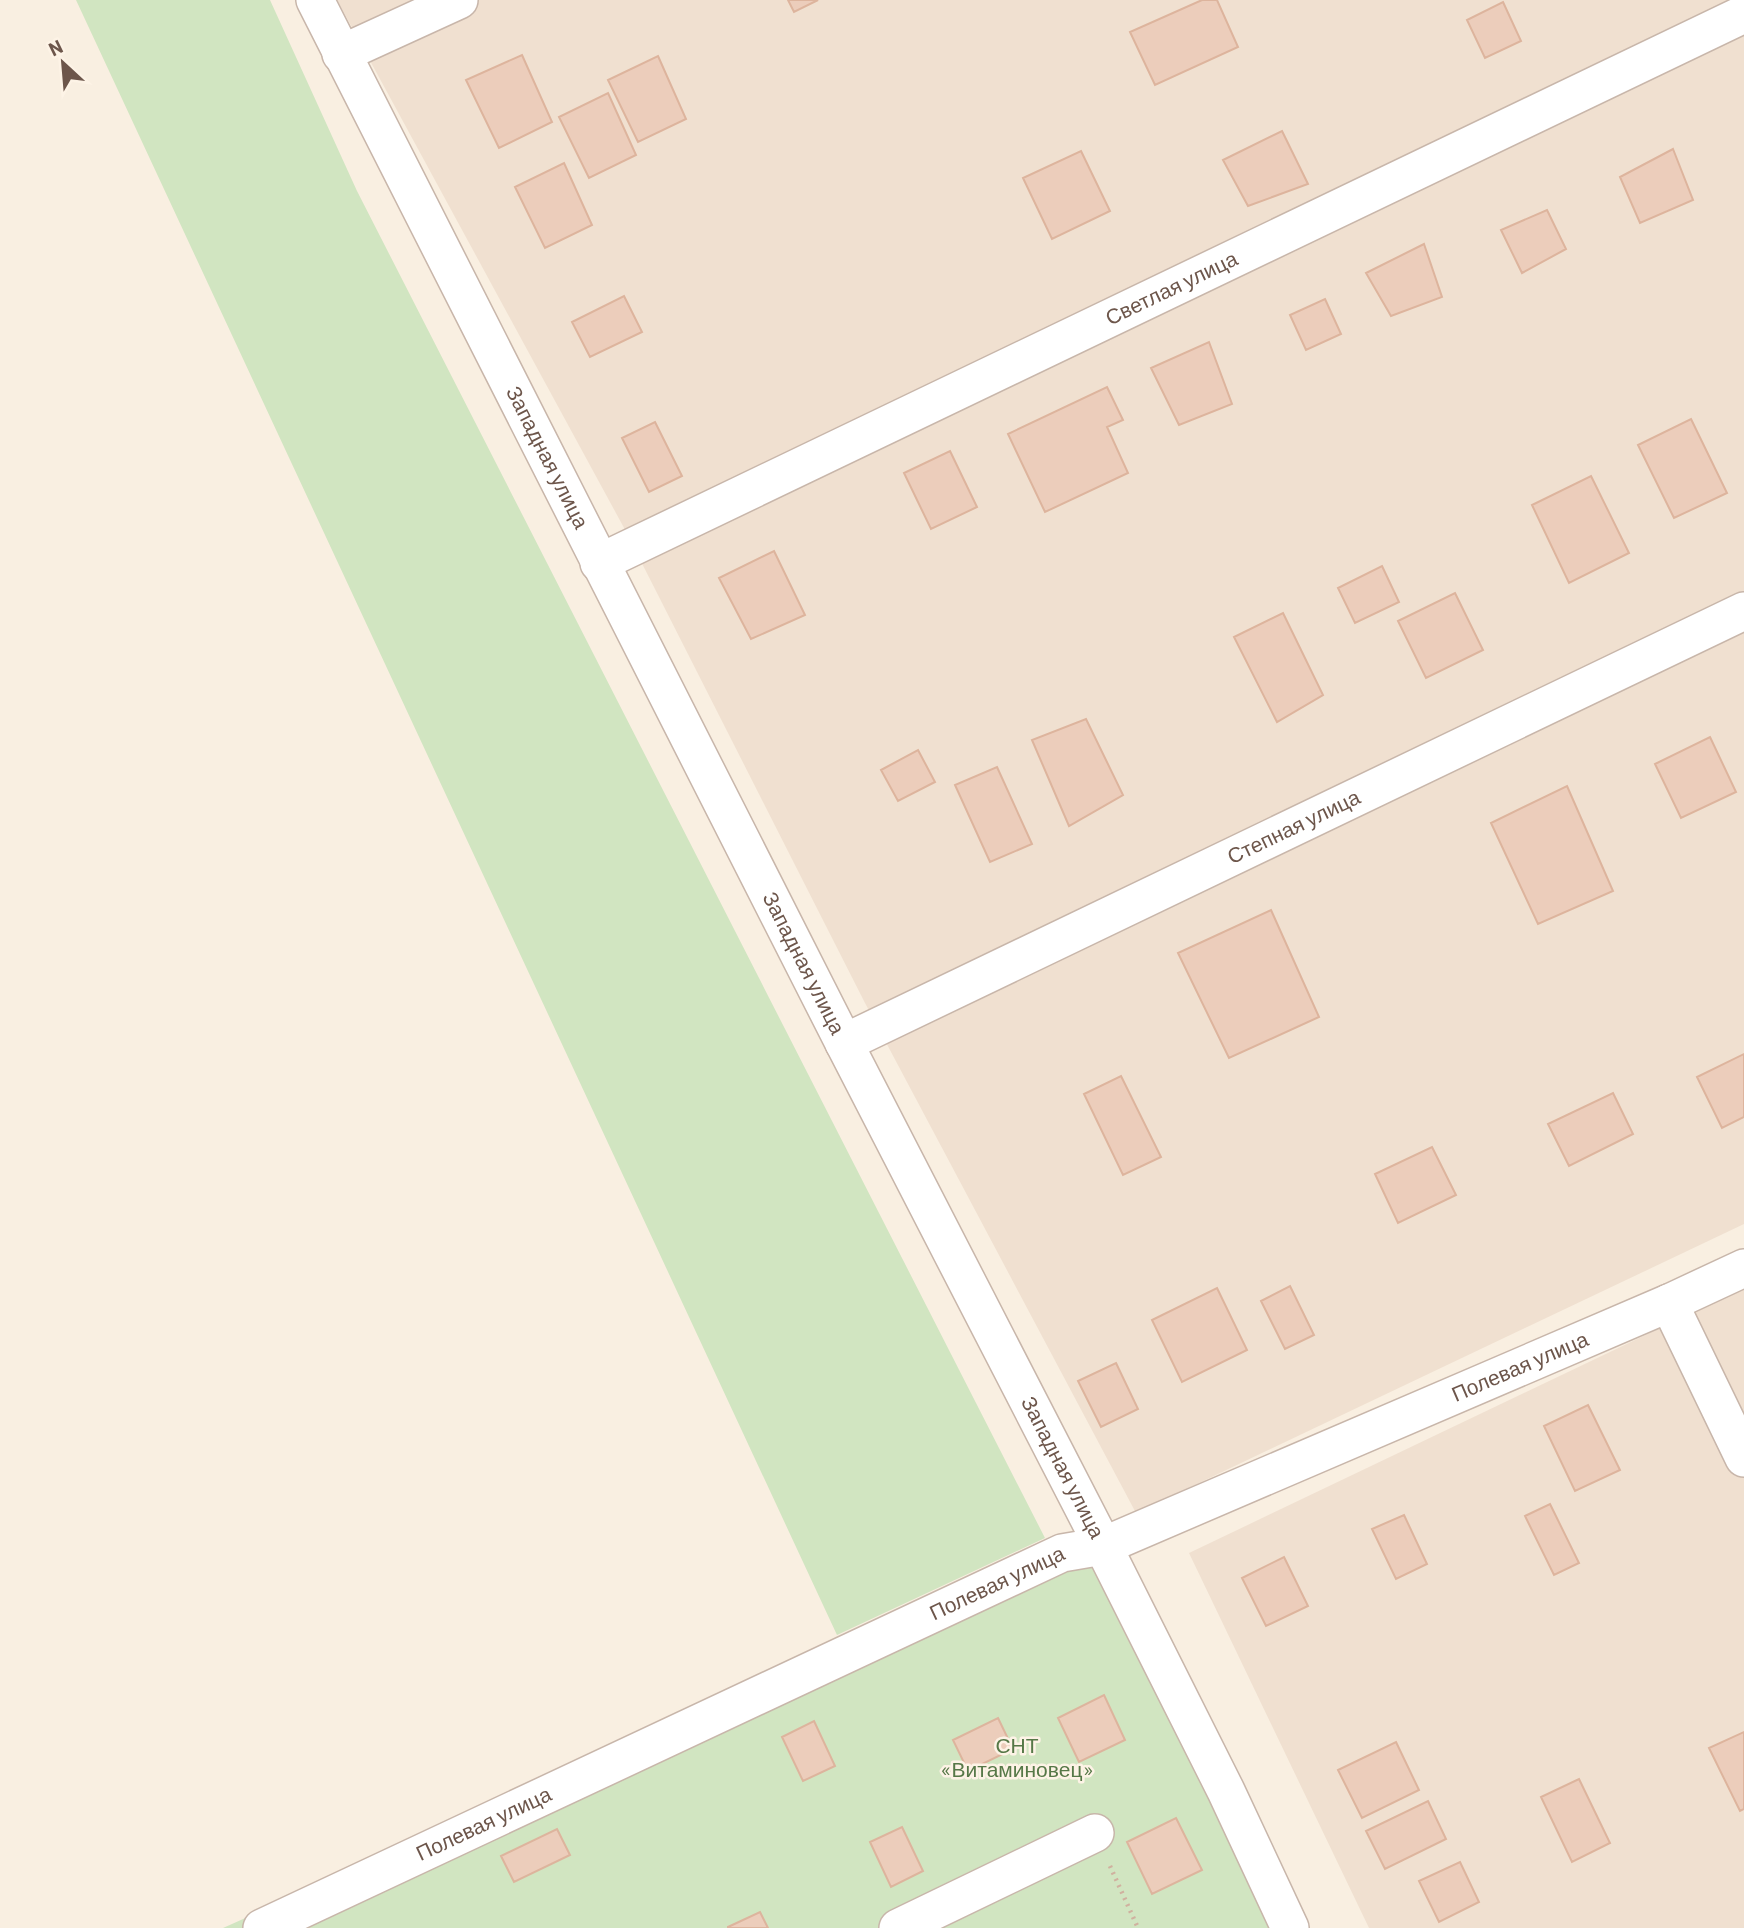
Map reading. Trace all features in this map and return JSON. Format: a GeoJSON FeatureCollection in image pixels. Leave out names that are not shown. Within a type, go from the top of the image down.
{"type":"FeatureCollection","features":[{"type":"Feature","properties":{"kind":"street","name":"Западная улица"},"geometry":{"type":"LineString","coordinates":[[315,0],[599,563],[1103,1546],[1226,1791],[1290,1928]]}},
{"type":"Feature","properties":{"kind":"street"},"geometry":{"type":"LineString","coordinates":[[341,54],[459,0]]}},
{"type":"Feature","properties":{"kind":"street","name":"Светлая улица"},"geometry":{"type":"LineString","coordinates":[[599,563],[1744,15]]}},
{"type":"Feature","properties":{"kind":"street","name":"Степная улица"},"geometry":{"type":"LineString","coordinates":[[844,1043],[1744,611]]}},
{"type":"Feature","properties":{"kind":"street","name":"Полевая улица"},"geometry":{"type":"LineString","coordinates":[[262,1928],[1062,1553],[1103,1546],[1669,1303],[1744,1268]]}},
{"type":"Feature","properties":{"kind":"street"},"geometry":{"type":"LineString","coordinates":[[1669,1303],[1744,1458]]}},
{"type":"Feature","properties":{"kind":"street"},"geometry":{"type":"LineString","coordinates":[[898,1928],[1095,1833]]}},
{"type":"Feature","properties":{"kind":"path"},"geometry":{"type":"LineString","coordinates":[[1095,1833],[1138,1928]]}},
{"type":"Feature","properties":{"kind":"shaded area"},"geometry":{"type":"Polygon","coordinates":[[[337,0],[1744,0],[1744,1224],[1136,1513],[865,1003],[623,526],[337,0]]]}},
{"type":"Feature","properties":{"kind":"shaded area"},"geometry":{"type":"Polygon","coordinates":[[[1744,1288],[1744,1928],[1369,1928],[1189,1553],[1744,1288]]]}},
{"type":"Feature","properties":{"kind":"green space"},"geometry":{"type":"Polygon","coordinates":[[[76,0],[270,0],[357,191],[1045,1538],[837,1635],[76,0]]]}},
{"type":"Feature","properties":{"kind":"green space","name":"СНТ «Витаминовец»"},"geometry":{"type":"Polygon","coordinates":[[[1087,1541],[1283,1928],[223,1928],[1087,1541]]]}},
{"type":"Feature","properties":{"kind":"building"},"geometry":{"type":"Polygon","coordinates":[[[788,0],[818,0],[794,12],[788,0]]]}},
{"type":"Feature","properties":{"kind":"building"},"geometry":{"type":"Polygon","coordinates":[[[1202,0],[1217,0],[1238,47],[1155,85],[1130,32],[1202,0]]]}},
{"type":"Feature","properties":{"kind":"building"},"geometry":{"type":"Polygon","coordinates":[[[1503,2],[1521,41],[1485,58],[1467,20],[1503,2]]]}},
{"type":"Feature","properties":{"kind":"building"},"geometry":{"type":"Polygon","coordinates":[[[522,55],[552,122],[499,148],[466,80],[522,55]]]}},
{"type":"Feature","properties":{"kind":"building"},"geometry":{"type":"Polygon","coordinates":[[[658,56],[686,119],[638,142],[608,80],[658,56]]]}},
{"type":"Feature","properties":{"kind":"building"},"geometry":{"type":"Polygon","coordinates":[[[608,93],[636,155],[589,178],[559,117],[608,93]]]}},
{"type":"Feature","properties":{"kind":"building"},"geometry":{"type":"Polygon","coordinates":[[[1282,131],[1308,184],[1248,206],[1223,160],[1282,131]]]}},
{"type":"Feature","properties":{"kind":"building"},"geometry":{"type":"Polygon","coordinates":[[[1673,149],[1693,200],[1640,223],[1620,177],[1673,149]]]}},
{"type":"Feature","properties":{"kind":"building"},"geometry":{"type":"Polygon","coordinates":[[[1081,151],[1110,211],[1052,239],[1023,178],[1081,151]]]}},
{"type":"Feature","properties":{"kind":"building"},"geometry":{"type":"Polygon","coordinates":[[[564,163],[592,225],[545,248],[515,187],[564,163]]]}},
{"type":"Feature","properties":{"kind":"building"},"geometry":{"type":"Polygon","coordinates":[[[1547,210],[1566,249],[1522,273],[1501,230],[1547,210]]]}},
{"type":"Feature","properties":{"kind":"building"},"geometry":{"type":"Polygon","coordinates":[[[1424,244],[1442,297],[1391,316],[1366,273],[1424,244]]]}},
{"type":"Feature","properties":{"kind":"building"},"geometry":{"type":"Polygon","coordinates":[[[624,296],[642,332],[590,357],[572,322],[624,296]]]}},
{"type":"Feature","properties":{"kind":"building"},"geometry":{"type":"Polygon","coordinates":[[[1325,299],[1341,334],[1306,350],[1290,315],[1325,299]]]}},
{"type":"Feature","properties":{"kind":"building"},"geometry":{"type":"Polygon","coordinates":[[[1209,342],[1232,404],[1179,425],[1151,368],[1209,342]]]}},
{"type":"Feature","properties":{"kind":"building"},"geometry":{"type":"Polygon","coordinates":[[[1107,387],[1123,420],[1107,427],[1128,473],[1045,512],[1008,434],[1107,387]]]}},
{"type":"Feature","properties":{"kind":"building"},"geometry":{"type":"Polygon","coordinates":[[[1691,419],[1727,493],[1674,518],[1638,445],[1691,419]]]}},
{"type":"Feature","properties":{"kind":"building"},"geometry":{"type":"Polygon","coordinates":[[[655,422],[682,476],[649,492],[622,438],[655,422]]]}},
{"type":"Feature","properties":{"kind":"building"},"geometry":{"type":"Polygon","coordinates":[[[950,451],[977,507],[931,529],[904,473],[950,451]]]}},
{"type":"Feature","properties":{"kind":"building"},"geometry":{"type":"Polygon","coordinates":[[[1591,476],[1629,553],[1569,583],[1532,505],[1591,476]]]}},
{"type":"Feature","properties":{"kind":"building"},"geometry":{"type":"Polygon","coordinates":[[[774,551],[805,615],[751,639],[719,578],[774,551]]]}},
{"type":"Feature","properties":{"kind":"building"},"geometry":{"type":"Polygon","coordinates":[[[1382,566],[1399,602],[1355,623],[1338,588],[1382,566]]]}},
{"type":"Feature","properties":{"kind":"building"},"geometry":{"type":"Polygon","coordinates":[[[1455,593],[1483,650],[1426,678],[1398,621],[1455,593]]]}},
{"type":"Feature","properties":{"kind":"building"},"geometry":{"type":"Polygon","coordinates":[[[1283,613],[1323,695],[1277,722],[1234,637],[1283,613]]]}},
{"type":"Feature","properties":{"kind":"building"},"geometry":{"type":"Polygon","coordinates":[[[1086,719],[1123,795],[1069,826],[1032,740],[1086,719]]]}},
{"type":"Feature","properties":{"kind":"building"},"geometry":{"type":"Polygon","coordinates":[[[1710,737],[1736,792],[1681,818],[1655,764],[1710,737]]]}},
{"type":"Feature","properties":{"kind":"building"},"geometry":{"type":"Polygon","coordinates":[[[918,750],[935,782],[898,801],[881,770],[918,750]]]}},
{"type":"Feature","properties":{"kind":"building"},"geometry":{"type":"Polygon","coordinates":[[[997,767],[1032,844],[990,862],[955,785],[997,767]]]}},
{"type":"Feature","properties":{"kind":"building"},"geometry":{"type":"Polygon","coordinates":[[[1567,786],[1613,891],[1538,924],[1491,823],[1567,786]]]}},
{"type":"Feature","properties":{"kind":"building"},"geometry":{"type":"Polygon","coordinates":[[[1271,910],[1319,1017],[1229,1058],[1178,953],[1271,910]]]}},
{"type":"Feature","properties":{"kind":"building"},"geometry":{"type":"Polygon","coordinates":[[[1744,1054],[1744,1117],[1722,1128],[1697,1077],[1744,1054]]]}},
{"type":"Feature","properties":{"kind":"building"},"geometry":{"type":"Polygon","coordinates":[[[1121,1076],[1161,1157],[1123,1175],[1084,1094],[1121,1076]]]}},
{"type":"Feature","properties":{"kind":"building"},"geometry":{"type":"Polygon","coordinates":[[[1613,1093],[1633,1134],[1569,1166],[1548,1124],[1613,1093]]]}},
{"type":"Feature","properties":{"kind":"building"},"geometry":{"type":"Polygon","coordinates":[[[1432,1147],[1456,1195],[1398,1223],[1375,1174],[1432,1147]]]}},
{"type":"Feature","properties":{"kind":"building"},"geometry":{"type":"Polygon","coordinates":[[[1290,1286],[1314,1335],[1285,1349],[1261,1301],[1290,1286]]]}},
{"type":"Feature","properties":{"kind":"building"},"geometry":{"type":"Polygon","coordinates":[[[1217,1288],[1247,1350],[1182,1382],[1152,1320],[1217,1288]]]}},
{"type":"Feature","properties":{"kind":"building"},"geometry":{"type":"Polygon","coordinates":[[[1116,1363],[1138,1409],[1101,1427],[1078,1381],[1116,1363]]]}},
{"type":"Feature","properties":{"kind":"building"},"geometry":{"type":"Polygon","coordinates":[[[1588,1405],[1620,1470],[1575,1491],[1544,1426],[1588,1405]]]}},
{"type":"Feature","properties":{"kind":"building"},"geometry":{"type":"Polygon","coordinates":[[[1550,1504],[1579,1563],[1554,1575],[1525,1516],[1550,1504]]]}},
{"type":"Feature","properties":{"kind":"building"},"geometry":{"type":"Polygon","coordinates":[[[1404,1515],[1427,1564],[1396,1579],[1372,1529],[1404,1515]]]}},
{"type":"Feature","properties":{"kind":"building"},"geometry":{"type":"Polygon","coordinates":[[[1284,1557],[1308,1606],[1266,1626],[1242,1578],[1284,1557]]]}},
{"type":"Feature","properties":{"kind":"building"},"geometry":{"type":"Polygon","coordinates":[[[1104,1695],[1125,1740],[1079,1762],[1058,1718],[1104,1695]]]}},
{"type":"Feature","properties":{"kind":"building"},"geometry":{"type":"Polygon","coordinates":[[[998,1718],[1013,1749],[968,1771],[953,1740],[998,1718]]]}},
{"type":"Feature","properties":{"kind":"building"},"geometry":{"type":"Polygon","coordinates":[[[814,1721],[835,1766],[803,1781],[782,1737],[814,1721]]]}},
{"type":"Feature","properties":{"kind":"building"},"geometry":{"type":"Polygon","coordinates":[[[1744,1732],[1744,1809],[1740,1811],[1709,1748],[1744,1732]]]}},
{"type":"Feature","properties":{"kind":"building"},"geometry":{"type":"Polygon","coordinates":[[[1396,1742],[1419,1790],[1362,1818],[1338,1770],[1396,1742]]]}},
{"type":"Feature","properties":{"kind":"building"},"geometry":{"type":"Polygon","coordinates":[[[1579,1779],[1610,1843],[1572,1862],[1541,1797],[1579,1779]]]}},
{"type":"Feature","properties":{"kind":"building"},"geometry":{"type":"Polygon","coordinates":[[[1428,1801],[1446,1839],[1385,1869],[1366,1831],[1428,1801]]]}},
{"type":"Feature","properties":{"kind":"building"},"geometry":{"type":"Polygon","coordinates":[[[1176,1818],[1202,1870],[1152,1894],[1127,1842],[1176,1818]]]}},
{"type":"Feature","properties":{"kind":"building"},"geometry":{"type":"Polygon","coordinates":[[[902,1827],[923,1871],[891,1887],[870,1842],[902,1827]]]}},
{"type":"Feature","properties":{"kind":"building"},"geometry":{"type":"Polygon","coordinates":[[[557,1829],[570,1855],[514,1882],[501,1856],[557,1829]]]}},
{"type":"Feature","properties":{"kind":"building"},"geometry":{"type":"Polygon","coordinates":[[[1460,1862],[1479,1902],[1439,1922],[1419,1881],[1460,1862]]]}},
{"type":"Feature","properties":{"kind":"building"},"geometry":{"type":"Polygon","coordinates":[[[760,1912],[768,1928],[728,1928],[728,1927],[760,1912]]]}}]}
